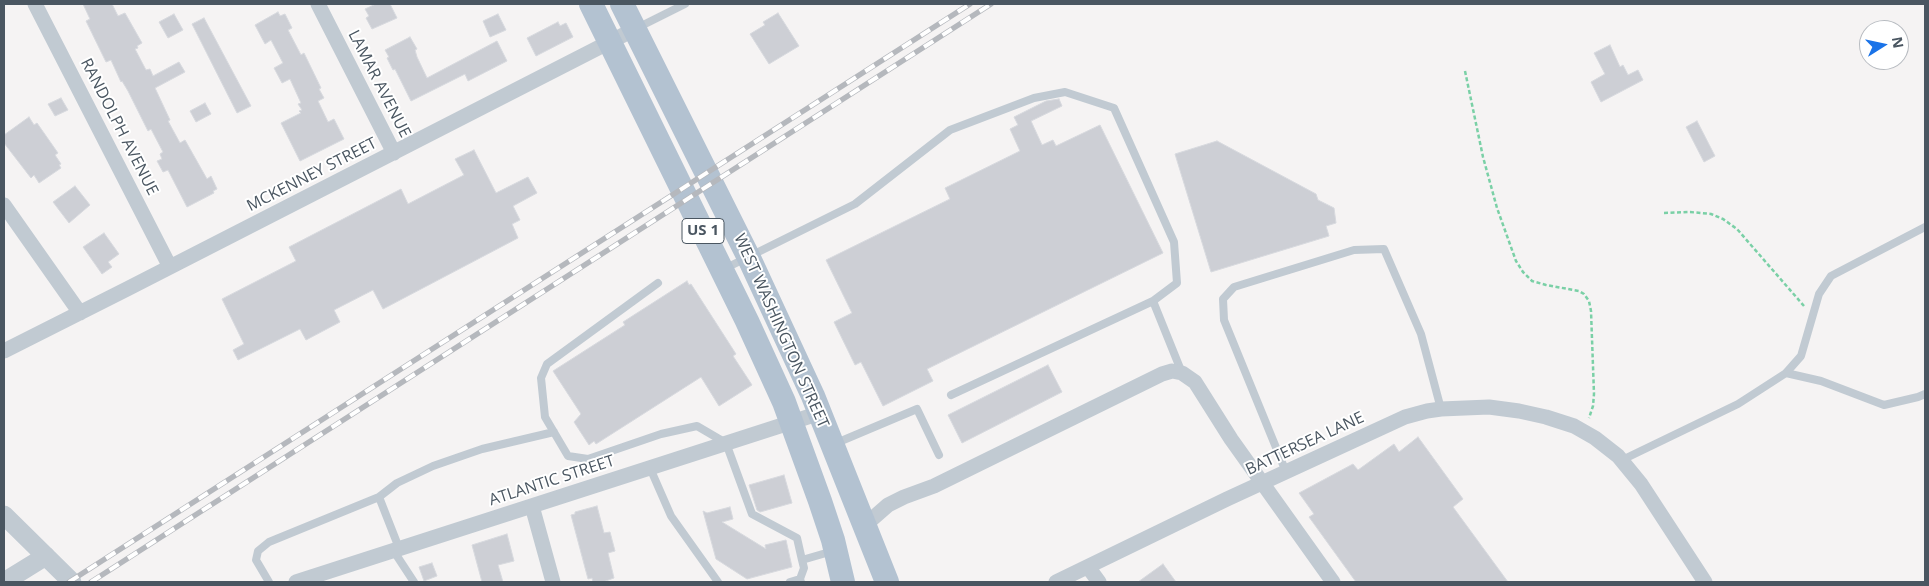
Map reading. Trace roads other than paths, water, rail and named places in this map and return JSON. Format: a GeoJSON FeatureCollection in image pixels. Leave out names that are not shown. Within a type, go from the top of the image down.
{"type":"FeatureCollection","features":[{"type":"Feature","properties":{"kind":"main road","name":"WEST WASHINGTON STREET"},"geometry":{"type":"LineString","coordinates":[[590,4],[747,321],[792,422]]}},
{"type":"Feature","properties":{"kind":"main road","name":"WEST WASHINGTON STREET"},"geometry":{"type":"LineString","coordinates":[[622,4],[749,258],[820,413],[888,582]]}},
{"type":"Feature","properties":{"kind":"main road","name":"US 1"},"geometry":{"type":"LineString","coordinates":[[792,422],[836,550],[843,582]]}},
{"type":"Feature","properties":{"kind":"street","name":"RANDOLPH AVENUE"},"geometry":{"type":"LineString","coordinates":[[35,4],[170,267]]}},
{"type":"Feature","properties":{"kind":"street","name":"LAMAR AVENUE"},"geometry":{"type":"LineString","coordinates":[[318,4],[394,153]]}},
{"type":"Feature","properties":{"kind":"street","name":"MCKENNEY STREET"},"geometry":{"type":"LineString","coordinates":[[4,350],[635,29]]}},
{"type":"Feature","properties":{"kind":"street"},"geometry":{"type":"LineString","coordinates":[[4,205],[80,313]]}},
{"type":"Feature","properties":{"kind":"street"},"geometry":{"type":"LineString","coordinates":[[864,526],[888,506],[904,496],[943,482],[1162,374],[1182,373],[1195,382],[1262,483],[1333,582]]}},
{"type":"Feature","properties":{"kind":"street","name":"BATTERSEA LANE"},"geometry":{"type":"LineString","coordinates":[[1056,582],[1405,417],[1427,410],[1489,407],[1519,410],[1546,417],[1582,430],[1595,438],[1622,460],[1641,484],[1705,582]]}},
{"type":"Feature","properties":{"kind":"street","name":"ATLANTIC STREET"},"geometry":{"type":"LineString","coordinates":[[296,582],[820,413]]}},
{"type":"Feature","properties":{"kind":"street"},"geometry":{"type":"LineString","coordinates":[[532,506],[553,582]]}},
{"type":"Feature","properties":{"kind":"street"},"geometry":{"type":"LineString","coordinates":[[4,515],[72,582]]}},
{"type":"Feature","properties":{"kind":"street"},"geometry":{"type":"LineString","coordinates":[[4,582],[46,556]]}},
{"type":"Feature","properties":{"kind":"street"},"geometry":{"type":"LineString","coordinates":[[1088,567],[1099,582]]}},
{"type":"Feature","properties":{"kind":"lane"},"geometry":{"type":"LineString","coordinates":[[635,29],[685,4]]}},
{"type":"Feature","properties":{"kind":"lane"},"geometry":{"type":"LineString","coordinates":[[722,270],[855,204],[950,130],[1034,98],[1065,92],[1114,108],[1174,242],[1176,283],[1153,301],[951,395]]}},
{"type":"Feature","properties":{"kind":"lane"},"geometry":{"type":"LineString","coordinates":[[1622,460],[1738,404],[1786,373],[1801,356],[1818,294],[1831,276],[1925,227]]}},
{"type":"Feature","properties":{"kind":"lane"},"geometry":{"type":"LineString","coordinates":[[1286,472],[1224,320],[1223,299],[1234,287],[1354,250],[1384,249],[1421,334],[1441,409]]}},
{"type":"Feature","properties":{"kind":"lane"},"geometry":{"type":"LineString","coordinates":[[658,283],[547,364],[541,378],[545,417],[568,456],[588,459],[661,434],[697,426],[726,443],[752,514],[797,538],[804,568],[801,581],[790,582]]}},
{"type":"Feature","properties":{"kind":"lane"},"geometry":{"type":"LineString","coordinates":[[1153,301],[1182,373]]}},
{"type":"Feature","properties":{"kind":"lane"},"geometry":{"type":"LineString","coordinates":[[1786,373],[1821,381],[1884,405],[1925,394]]}},
{"type":"Feature","properties":{"kind":"lane"},"geometry":{"type":"LineString","coordinates":[[832,444],[917,409],[939,455]]}},
{"type":"Feature","properties":{"kind":"lane"},"geometry":{"type":"LineString","coordinates":[[269,582],[256,560],[258,551],[269,542],[379,497],[397,483],[433,466],[482,449],[554,432]]}},
{"type":"Feature","properties":{"kind":"lane"},"geometry":{"type":"LineString","coordinates":[[650,468],[671,516],[718,582]]}},
{"type":"Feature","properties":{"kind":"lane"},"geometry":{"type":"LineString","coordinates":[[379,497],[396,549],[414,582]]}},
{"type":"Feature","properties":{"kind":"lane"},"geometry":{"type":"LineString","coordinates":[[802,560],[836,550]]}},
{"type":"Feature","properties":{"kind":"railway"},"geometry":{"type":"LineString","coordinates":[[69,582],[970,4]]}},
{"type":"Feature","properties":{"kind":"railway"},"geometry":{"type":"LineString","coordinates":[[91,582],[991,4]]}}]}
